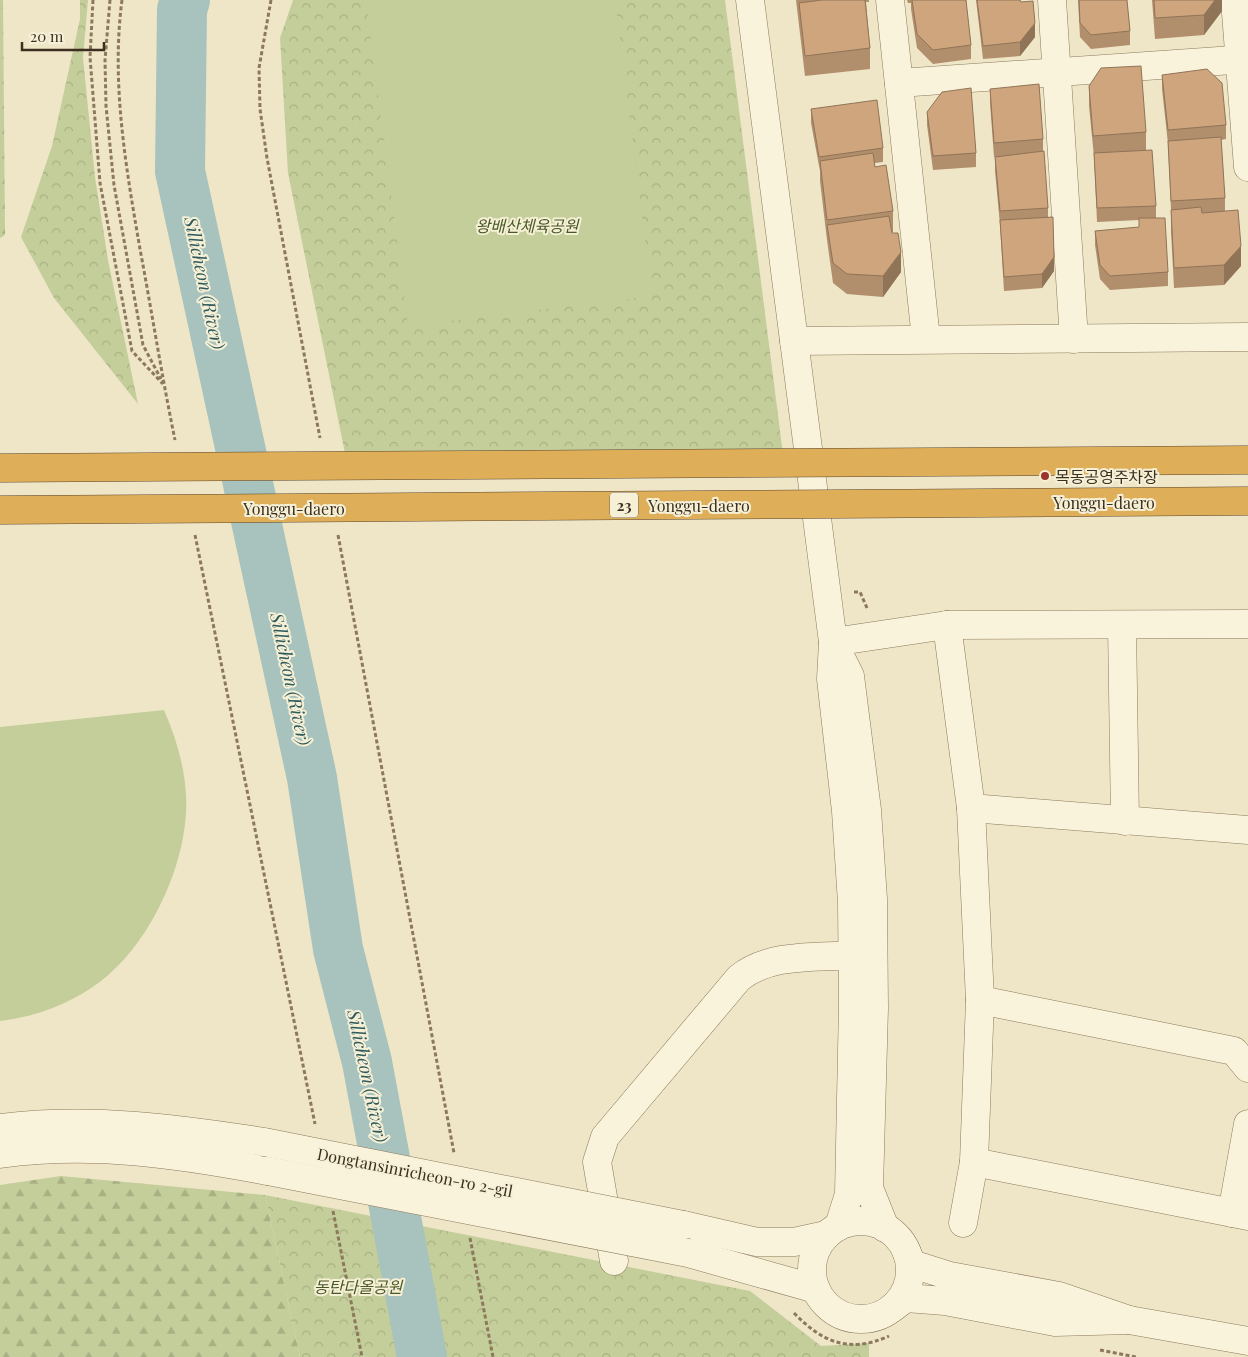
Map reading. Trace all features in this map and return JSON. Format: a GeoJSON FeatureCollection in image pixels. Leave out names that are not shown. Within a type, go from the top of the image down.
{"type":"FeatureCollection","features":[{"type":"Feature","properties":{"kind":"highway"},"geometry":{"type":"LineString","coordinates":[[0,468],[1248,460]]}},
{"type":"Feature","properties":{"kind":"highway","name":"Yonggu-daero"},"geometry":{"type":"LineString","coordinates":[[0,510],[1248,501]]}},
{"type":"Feature","properties":{"kind":"street"},"geometry":{"type":"LineString","coordinates":[[750,0],[833,642],[831,679],[846,811],[853,955],[849,1194],[832,1231],[816,1249],[812,1265],[816,1289],[830,1309],[845,1317],[861,1320],[877,1316],[906,1298],[945,1301],[1055,1322],[1129,1320]]}},
{"type":"Feature","properties":{"kind":"street"},"geometry":{"type":"LineString","coordinates":[[890,0],[926,340]]}},
{"type":"Feature","properties":{"kind":"street"},"geometry":{"type":"LineString","coordinates":[[1052,0],[1074,339]]}},
{"type":"Feature","properties":{"kind":"street"},"geometry":{"type":"LineString","coordinates":[[1234,0],[1244,59],[1248,167]]}},
{"type":"Feature","properties":{"kind":"street"},"geometry":{"type":"LineString","coordinates":[[899,83],[1244,59]]}},
{"type":"Feature","properties":{"kind":"street"},"geometry":{"type":"LineString","coordinates":[[794,341],[1248,337]]}},
{"type":"Feature","properties":{"kind":"street"},"geometry":{"type":"LineString","coordinates":[[833,642],[947,625],[1248,624]]}},
{"type":"Feature","properties":{"kind":"street"},"geometry":{"type":"LineString","coordinates":[[947,625],[971,808],[980,1000],[974,1162],[963,1223]]}},
{"type":"Feature","properties":{"kind":"street"},"geometry":{"type":"LineString","coordinates":[[1122,625],[1125,821]]}},
{"type":"Feature","properties":{"kind":"street"},"geometry":{"type":"LineString","coordinates":[[833,642],[850,676],[867,810],[873,899],[874,1008],[869,1188],[884,1228]]}},
{"type":"Feature","properties":{"kind":"street"},"geometry":{"type":"LineString","coordinates":[[971,808],[1248,830]]}},
{"type":"Feature","properties":{"kind":"street"},"geometry":{"type":"LineString","coordinates":[[614,1260],[597,1162],[605,1136],[739,978],[752,967],[771,961],[853,955]]}},
{"type":"Feature","properties":{"kind":"street"},"geometry":{"type":"LineString","coordinates":[[980,1000],[1234,1051],[1248,1068]]}},
{"type":"Feature","properties":{"kind":"street","name":"Dongtansinricheon-ro 2-gil"},"geometry":{"type":"LineString","coordinates":[[0,1128],[34,1124],[113,1122],[182,1129],[264,1142],[683,1225],[757,1242],[794,1242],[832,1231]]}},
{"type":"Feature","properties":{"kind":"street"},"geometry":{"type":"LineString","coordinates":[[974,1162],[1240,1215],[1248,1124]]}},
{"type":"Feature","properties":{"kind":"street","name":"Dongtansinricheon-ro 2-gil"},"geometry":{"type":"LineString","coordinates":[[0,1154],[37,1149],[113,1148],[184,1155],[688,1253],[816,1289]]}},
{"type":"Feature","properties":{"kind":"street"},"geometry":{"type":"LineString","coordinates":[[832,1231],[862,1222],[884,1228],[897,1238],[912,1264],[950,1276],[1059,1296],[1129,1320],[1248,1342]]}},
{"type":"Feature","properties":{"kind":"street"},"geometry":{"type":"LineString","coordinates":[[891,1309],[902,1297],[908,1282],[909,1266],[906,1251]]}},
{"type":"Feature","properties":{"kind":"path"},"geometry":{"type":"LineString","coordinates":[[93,0],[90,56],[100,183],[132,350],[164,384]]}},
{"type":"Feature","properties":{"kind":"path"},"geometry":{"type":"LineString","coordinates":[[110,0],[105,60],[106,106],[114,185],[143,345],[164,384]]}},
{"type":"Feature","properties":{"kind":"path"},"geometry":{"type":"LineString","coordinates":[[122,0],[119,52],[123,136],[127,174],[176,442]]}},
{"type":"Feature","properties":{"kind":"path"},"geometry":{"type":"LineString","coordinates":[[271,0],[259,68],[260,109],[268,167],[320,440]]}},
{"type":"Feature","properties":{"kind":"path"},"geometry":{"type":"LineString","coordinates":[[336,528],[456,1162]]}},
{"type":"Feature","properties":{"kind":"path"},"geometry":{"type":"LineString","coordinates":[[194,530],[317,1133]]}},
{"type":"Feature","properties":{"kind":"path"},"geometry":{"type":"LineString","coordinates":[[860,592],[870,613]]}},
{"type":"Feature","properties":{"kind":"path"},"geometry":{"type":"LineString","coordinates":[[331,1201],[362,1357]]}},
{"type":"Feature","properties":{"kind":"path"},"geometry":{"type":"LineString","coordinates":[[469,1230],[493,1357]]}},
{"type":"Feature","properties":{"kind":"green space"},"geometry":{"type":"Polygon","coordinates":[[[0,0],[3,0],[5,235],[0,238],[0,0]]]}},
{"type":"Feature","properties":{"kind":"green space"},"geometry":{"type":"Polygon","coordinates":[[[80,0],[88,0],[83,58],[95,177],[108,260],[138,404],[54,298],[21,237],[52,146],[80,19],[80,0]]]}},
{"type":"Feature","properties":{"kind":"green space","name":"왕배산체육공원"},"geometry":{"type":"Polygon","coordinates":[[[293,0],[725,0],[783,454],[349,473],[288,173],[280,38],[293,0]]]}},
{"type":"Feature","properties":{"kind":"green space"},"geometry":{"type":"Polygon","coordinates":[[[366,0],[615,0],[652,296],[408,326],[366,0]]]}},
{"type":"Feature","properties":{"kind":"green space"},"geometry":{"type":"Polygon","coordinates":[[[164,710],[176,741],[181,762],[186,794],[186,819],[182,845],[174,871],[164,897],[151,922],[119,964],[90,989],[53,1008],[27,1016],[0,1021],[0,727],[164,710]]]}},
{"type":"Feature","properties":{"kind":"green space"},"geometry":{"type":"Polygon","coordinates":[[[61,1176],[265,1195],[300,1357],[0,1357],[0,1185],[61,1176]]]}},
{"type":"Feature","properties":{"kind":"green space","name":"동탄다올공원"},"geometry":{"type":"Polygon","coordinates":[[[265,1195],[750,1291],[821,1346],[869,1343],[869,1357],[300,1357],[265,1195]]]}},
{"type":"Feature","properties":{"kind":"building"},"geometry":{"type":"Polygon","coordinates":[[[822,0],[865,0],[870,48],[805,56],[799,3],[822,0]]]}},
{"type":"Feature","properties":{"kind":"building"},"geometry":{"type":"Polygon","coordinates":[[[912,0],[966,0],[971,45],[933,50],[917,34],[912,0]]]}},
{"type":"Feature","properties":{"kind":"building"},"geometry":{"type":"Polygon","coordinates":[[[977,0],[1033,1],[1035,23],[1020,42],[983,46],[977,0]]]}},
{"type":"Feature","properties":{"kind":"building"},"geometry":{"type":"Polygon","coordinates":[[[1079,0],[1127,0],[1130,31],[1091,35],[1080,23],[1079,0]]]}},
{"type":"Feature","properties":{"kind":"building"},"geometry":{"type":"Polygon","coordinates":[[[1154,0],[1215,0],[1204,15],[1155,18],[1154,0]]]}},
{"type":"Feature","properties":{"kind":"building"},"geometry":{"type":"Polygon","coordinates":[[[1141,66],[1146,132],[1093,136],[1089,86],[1101,68],[1141,66]]]}},
{"type":"Feature","properties":{"kind":"building"},"geometry":{"type":"Polygon","coordinates":[[[1207,69],[1222,83],[1226,125],[1168,130],[1162,75],[1207,69]]]}},
{"type":"Feature","properties":{"kind":"building"},"geometry":{"type":"Polygon","coordinates":[[[1039,84],[1043,139],[994,143],[990,89],[1039,84]]]}},
{"type":"Feature","properties":{"kind":"building"},"geometry":{"type":"Polygon","coordinates":[[[971,88],[976,153],[933,156],[927,112],[942,92],[971,88]]]}},
{"type":"Feature","properties":{"kind":"building"},"geometry":{"type":"Polygon","coordinates":[[[877,100],[883,148],[819,157],[811,109],[877,100]]]}},
{"type":"Feature","properties":{"kind":"building"},"geometry":{"type":"Polygon","coordinates":[[[1221,137],[1225,198],[1171,201],[1168,141],[1221,137]]]}},
{"type":"Feature","properties":{"kind":"building"},"geometry":{"type":"Polygon","coordinates":[[[1152,150],[1156,206],[1097,208],[1094,153],[1152,150]]]}},
{"type":"Feature","properties":{"kind":"building"},"geometry":{"type":"Polygon","coordinates":[[[1044,151],[1048,208],[1000,211],[995,157],[1044,151]]]}},
{"type":"Feature","properties":{"kind":"building"},"geometry":{"type":"Polygon","coordinates":[[[873,153],[875,167],[886,165],[893,211],[827,220],[820,161],[873,153]]]}},
{"type":"Feature","properties":{"kind":"building"},"geometry":{"type":"Polygon","coordinates":[[[1201,207],[1202,213],[1238,210],[1241,246],[1224,265],[1174,268],[1171,210],[1201,207]]]}},
{"type":"Feature","properties":{"kind":"building"},"geometry":{"type":"Polygon","coordinates":[[[889,216],[892,233],[898,233],[901,252],[883,276],[847,274],[833,263],[827,225],[889,216]]]}},
{"type":"Feature","properties":{"kind":"building"},"geometry":{"type":"Polygon","coordinates":[[[1053,217],[1054,257],[1042,274],[1004,277],[1000,220],[1053,217]]]}},
{"type":"Feature","properties":{"kind":"building"},"geometry":{"type":"Polygon","coordinates":[[[1139,218],[1165,218],[1168,272],[1110,276],[1100,265],[1095,231],[1139,227],[1139,218]]]}},
{"type":"Feature","properties":{"kind":"waterway","name":"Sillicheon (River)"},"geometry":{"type":"LineString","coordinates":[[185,0],[182,10],[180,171],[312,778],[338,949],[367,1062],[422,1357]]}},
{"type":"Feature","properties":{"kind":"place","name":"목동공영주차장"},"geometry":{"type":"Point","coordinates":[1045,476]}}]}
